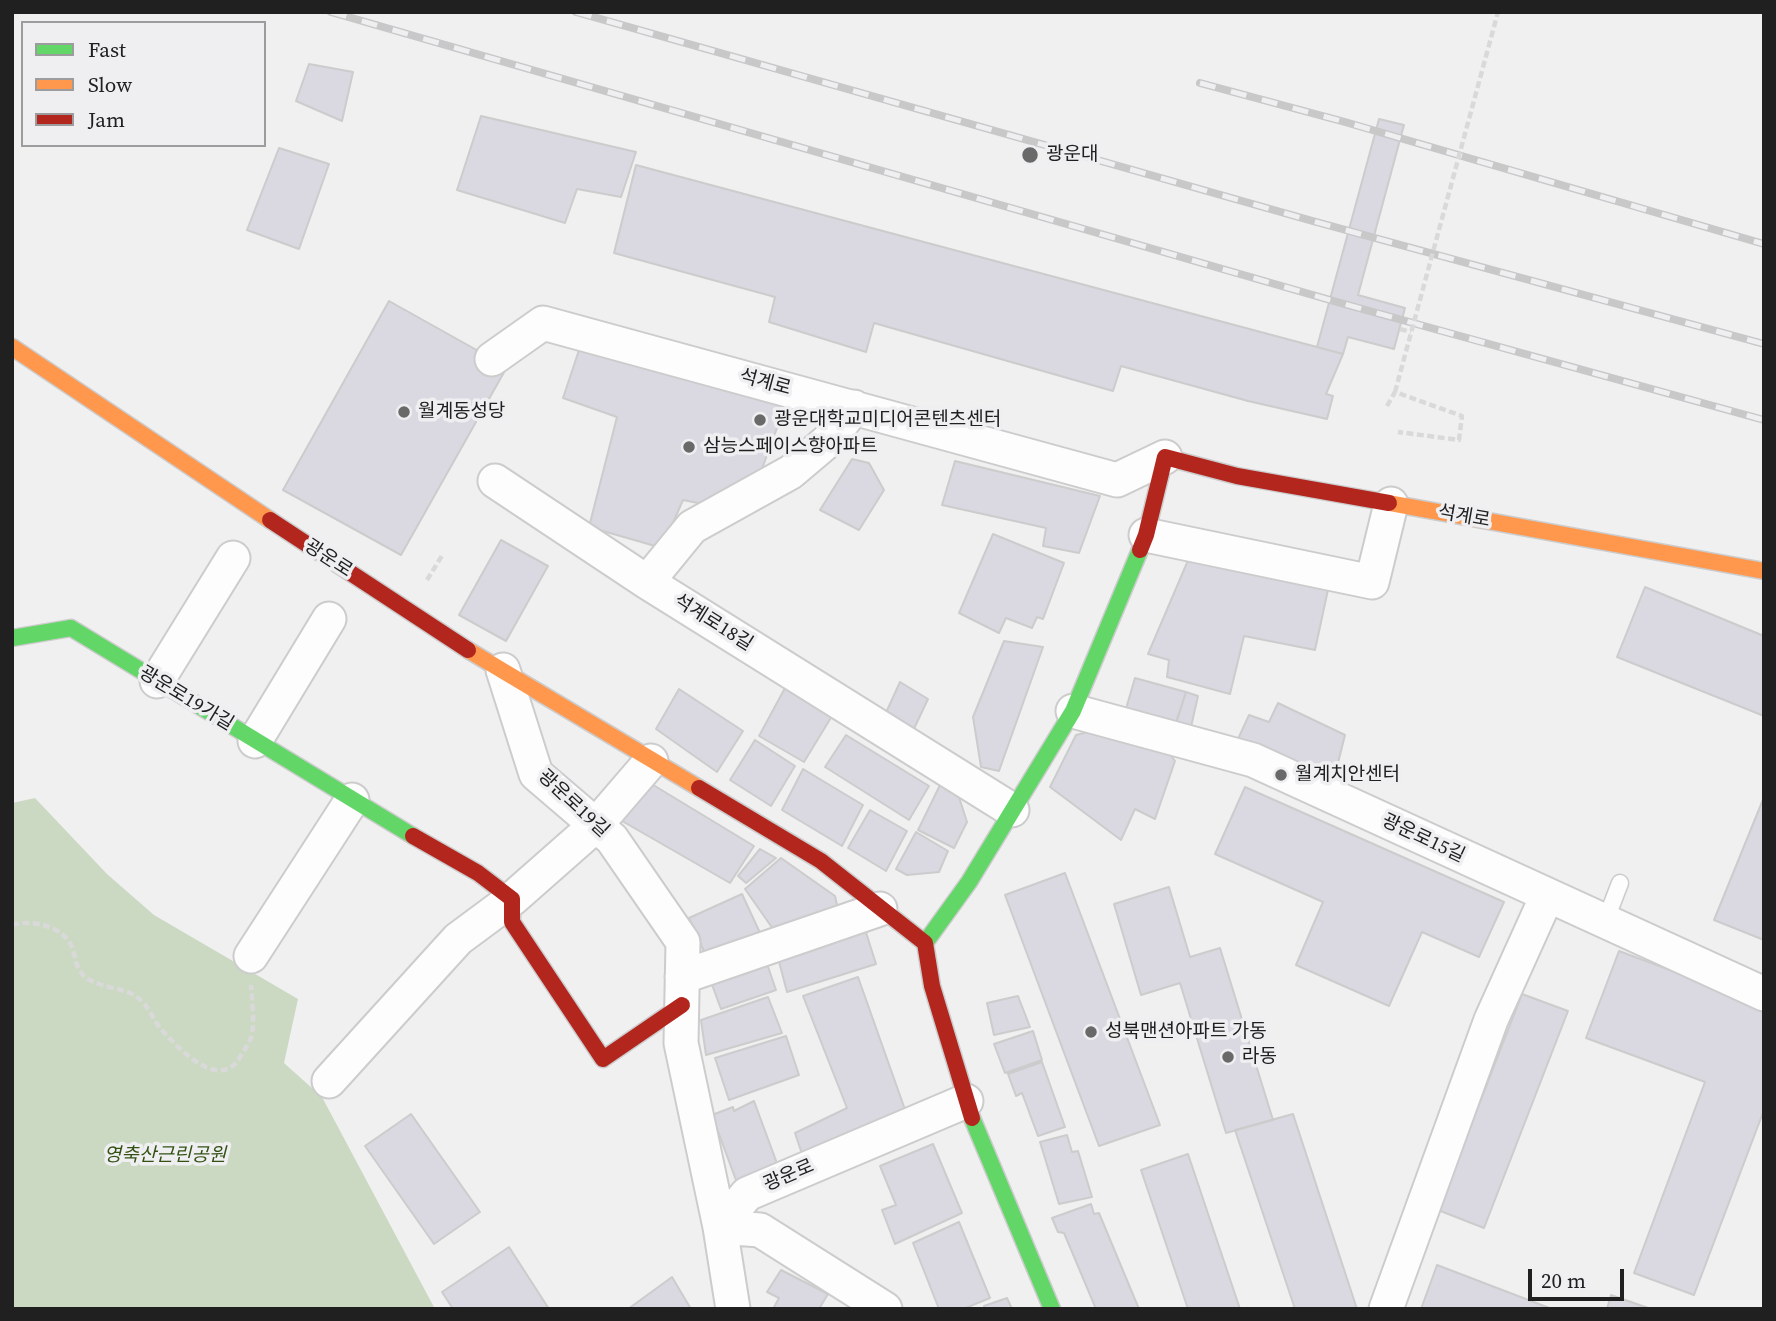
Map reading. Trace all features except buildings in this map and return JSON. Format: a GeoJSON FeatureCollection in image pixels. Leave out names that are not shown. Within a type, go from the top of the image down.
{"type":"FeatureCollection","features":[{"type":"Feature","properties":{"kind":"street","name":"석계로"},"geometry":{"type":"LineString","coordinates":[[492,359],[537,314],[854,407],[1117,480],[1165,457],[1237,476],[1764,571]]}},
{"type":"Feature","properties":{"kind":"street","name":"광운로"},"geometry":{"type":"LineString","coordinates":[[12,347],[295,537],[503,670],[821,861],[925,943]]}},
{"type":"Feature","properties":{"kind":"street"},"geometry":{"type":"LineString","coordinates":[[647,582],[692,527],[791,472],[830,439],[854,407]]}},
{"type":"Feature","properties":{"kind":"street"},"geometry":{"type":"LineString","coordinates":[[1052,1309],[975,1130],[932,986],[925,943],[969,882],[1073,711],[1146,535],[1165,457]]}},
{"type":"Feature","properties":{"kind":"street","name":"석계로18길"},"geometry":{"type":"LineString","coordinates":[[495,481],[647,582],[1012,810]]}},
{"type":"Feature","properties":{"kind":"street"},"geometry":{"type":"LineString","coordinates":[[1146,535],[1372,582],[1391,504]]}},
{"type":"Feature","properties":{"kind":"street"},"geometry":{"type":"LineString","coordinates":[[157,681],[233,558]]}},
{"type":"Feature","properties":{"kind":"street"},"geometry":{"type":"LineString","coordinates":[[255,741],[329,619]]}},
{"type":"Feature","properties":{"kind":"street","name":"광운로19가길"},"geometry":{"type":"LineString","coordinates":[[12,638],[71,628],[352,800],[478,873],[512,899]]}},
{"type":"Feature","properties":{"kind":"street","name":"광운로19길"},"geometry":{"type":"LineString","coordinates":[[503,670],[536,774],[612,839],[682,942],[681,1043],[720,1227],[733,1309]]}},
{"type":"Feature","properties":{"kind":"street","name":"광운로15길"},"geometry":{"type":"LineString","coordinates":[[1073,711],[1253,760],[1764,994]]}},
{"type":"Feature","properties":{"kind":"street"},"geometry":{"type":"LineString","coordinates":[[329,1081],[458,939],[512,899],[596,825],[651,761]]}},
{"type":"Feature","properties":{"kind":"street"},"geometry":{"type":"LineString","coordinates":[[251,956],[352,800]]}},
{"type":"Feature","properties":{"kind":"street"},"geometry":{"type":"LineString","coordinates":[[1387,1309],[1492,1020],[1547,896]]}},
{"type":"Feature","properties":{"kind":"street"},"geometry":{"type":"LineString","coordinates":[[512,899],[512,922],[603,1059],[682,991],[880,909]]}},
{"type":"Feature","properties":{"kind":"street","name":"광운로"},"geometry":{"type":"LineString","coordinates":[[720,1227],[747,1194],[966,1101]]}},
{"type":"Feature","properties":{"kind":"street"},"geometry":{"type":"LineString","coordinates":[[720,1227],[760,1230],[885,1309]]}},
{"type":"Feature","properties":{"kind":"lane"},"geometry":{"type":"LineString","coordinates":[[1605,922],[1620,883]]}},
{"type":"Feature","properties":{"kind":"path"},"geometry":{"type":"LineString","coordinates":[[1387,406],[1395,392],[1498,12]]}},
{"type":"Feature","properties":{"kind":"path"},"geometry":{"type":"LineString","coordinates":[[1400,329],[1411,332]]}},
{"type":"Feature","properties":{"kind":"path"},"geometry":{"type":"LineString","coordinates":[[1395,392],[1462,416],[1459,440],[1398,432]]}},
{"type":"Feature","properties":{"kind":"path"},"geometry":{"type":"LineString","coordinates":[[12,925],[24,921],[43,925],[64,936],[72,947],[75,963],[85,977],[138,997],[160,1027],[192,1058],[210,1071],[228,1069],[237,1062],[252,1036],[249,971],[251,956]]}},
{"type":"Feature","properties":{"kind":"green space","name":"영축산근린공원"},"geometry":{"type":"Polygon","coordinates":[[[35,798],[107,874],[154,915],[298,999],[284,1063],[322,1097],[435,1309],[12,1309],[12,803],[35,798]]]}},
{"type":"Feature","properties":{"kind":"railway"},"geometry":{"type":"LineString","coordinates":[[331,12],[1337,302],[1764,420]]}},
{"type":"Feature","properties":{"kind":"railway"},"geometry":{"type":"LineString","coordinates":[[576,12],[1309,220],[1764,344]]}},
{"type":"Feature","properties":{"kind":"railway"},"geometry":{"type":"LineString","coordinates":[[1200,83],[1345,122],[1764,244]]}},
{"type":"Feature","properties":{"kind":"traffic: fast"},"geometry":{"type":"LineString","coordinates":[[925,943],[969,882],[1073,711],[1140,550]]}},
{"type":"Feature","properties":{"kind":"traffic: fast"},"geometry":{"type":"LineString","coordinates":[[12,638],[71,628],[413,836]]}},
{"type":"Feature","properties":{"kind":"traffic: fast"},"geometry":{"type":"LineString","coordinates":[[972,1118],[1052,1309]]}},
{"type":"Feature","properties":{"kind":"traffic: slow"},"geometry":{"type":"LineString","coordinates":[[12,347],[270,520]]}},
{"type":"Feature","properties":{"kind":"traffic: slow"},"geometry":{"type":"LineString","coordinates":[[1389,503],[1764,571]]}},
{"type":"Feature","properties":{"kind":"traffic: slow"},"geometry":{"type":"LineString","coordinates":[[468,650],[699,788]]}},
{"type":"Feature","properties":{"kind":"traffic: jam"},"geometry":{"type":"LineString","coordinates":[[1140,550],[1165,457],[1237,476],[1389,503]]}},
{"type":"Feature","properties":{"kind":"traffic: jam"},"geometry":{"type":"LineString","coordinates":[[270,520],[468,650]]}},
{"type":"Feature","properties":{"kind":"traffic: jam"},"geometry":{"type":"LineString","coordinates":[[699,788],[821,861],[925,943],[932,986],[972,1118]]}},
{"type":"Feature","properties":{"kind":"traffic: jam"},"geometry":{"type":"LineString","coordinates":[[413,836],[478,873],[512,899],[512,922],[603,1059],[682,1005]]}},
{"type":"Feature","properties":{"kind":"place","name":"광운대"},"geometry":{"type":"Point","coordinates":[1030,155]}},
{"type":"Feature","properties":{"kind":"place","name":"월계동성당"},"geometry":{"type":"Point","coordinates":[404,412]}},
{"type":"Feature","properties":{"kind":"place","name":"광운대학교미디어콘텐츠센터"},"geometry":{"type":"Point","coordinates":[760,420]}},
{"type":"Feature","properties":{"kind":"place","name":"삼능스페이스향아파트"},"geometry":{"type":"Point","coordinates":[689,447]}},
{"type":"Feature","properties":{"kind":"place","name":"월계치안센터"},"geometry":{"type":"Point","coordinates":[1281,775]}},
{"type":"Feature","properties":{"kind":"place","name":"성북맨션아파트 가동"},"geometry":{"type":"Point","coordinates":[1091,1032]}},
{"type":"Feature","properties":{"kind":"place","name":"라동"},"geometry":{"type":"Point","coordinates":[1228,1057]}}]}
